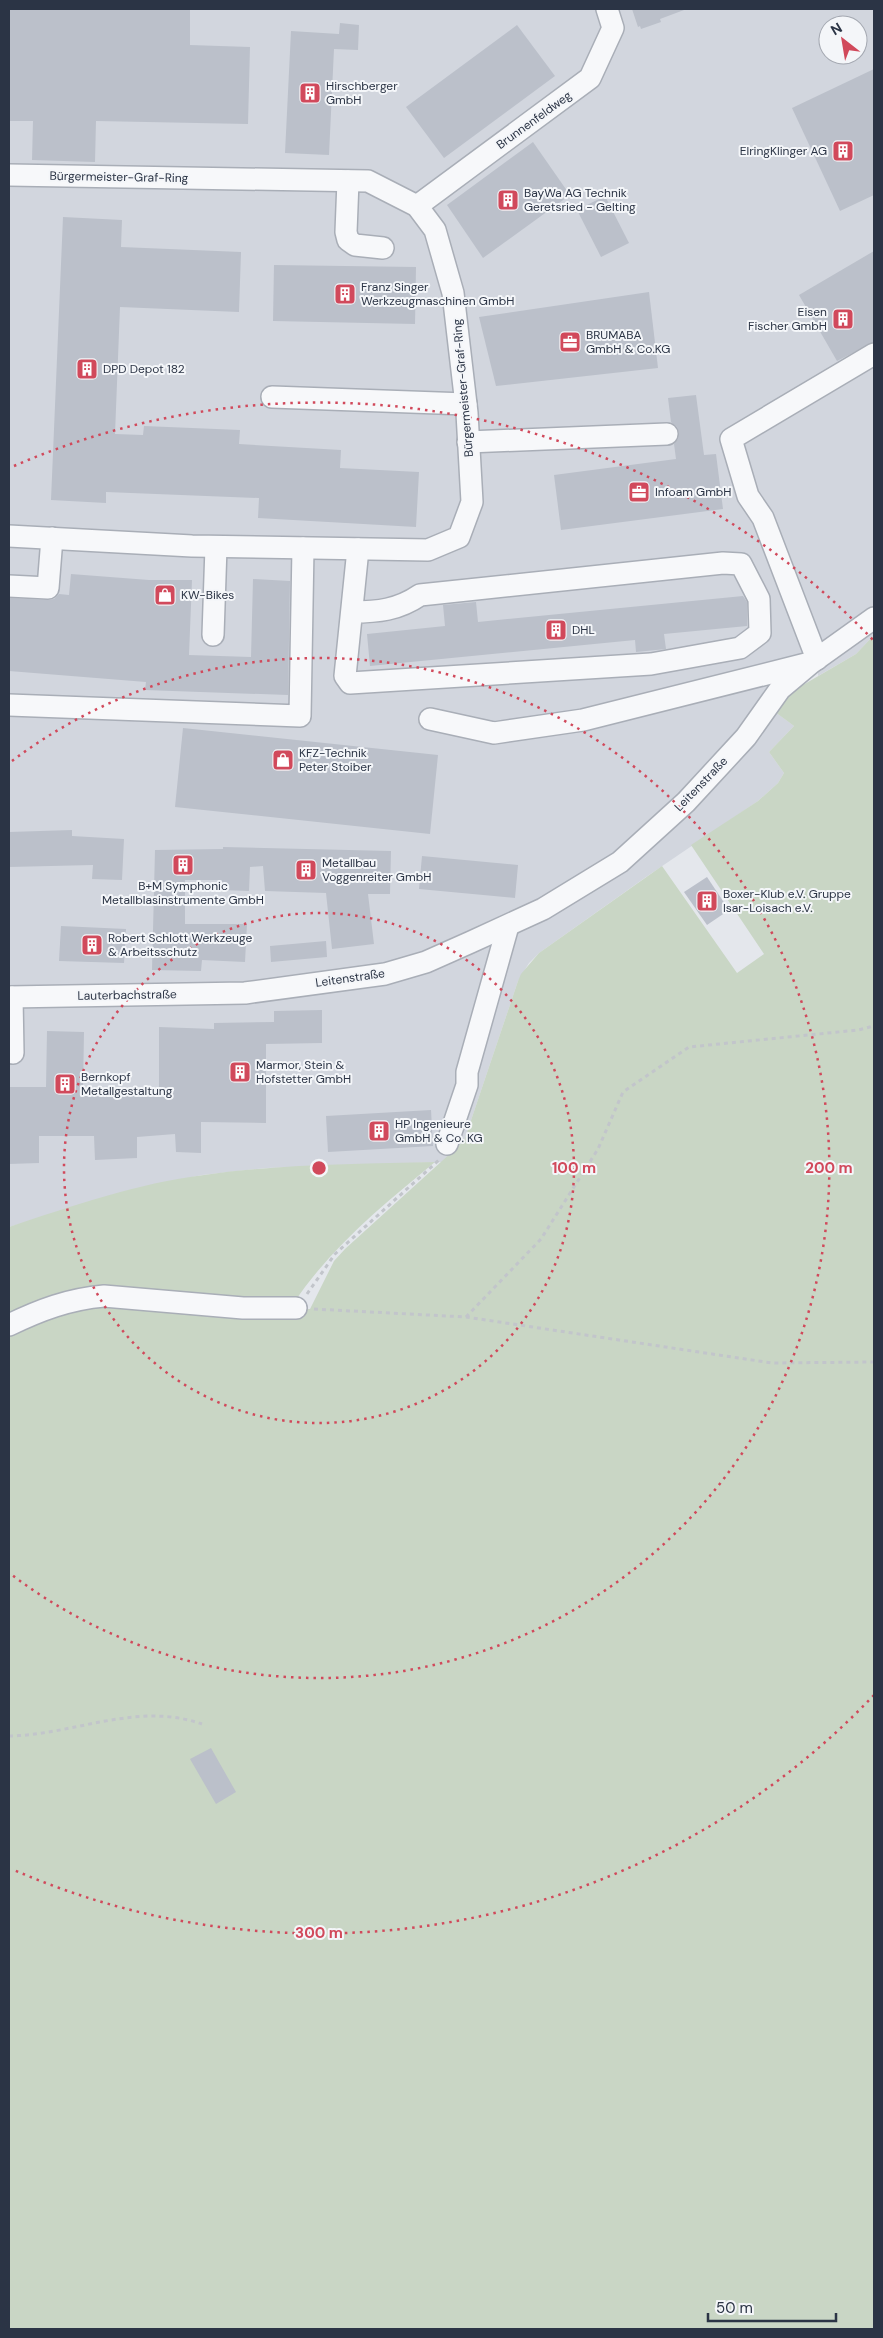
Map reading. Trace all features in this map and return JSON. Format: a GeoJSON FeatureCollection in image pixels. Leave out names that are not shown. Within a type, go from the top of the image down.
{"type":"FeatureCollection","features":[{"type":"Feature","properties":{"kind":"street","name":"Brunnenfeldweg"},"geometry":{"type":"LineString","coordinates":[[416,206],[590,78],[613,28],[607,9]]}},
{"type":"Feature","properties":{"kind":"street","name":"Bürgermeister-Graf-Ring"},"geometry":{"type":"LineString","coordinates":[[9,175],[368,182],[416,206],[435,230],[453,293],[466,404],[472,502],[459,537],[428,550],[216,547],[9,536]]}},
{"type":"Feature","properties":{"kind":"street"},"geometry":{"type":"LineString","coordinates":[[348,181],[346,232],[348,240],[355,245],[382,248]]}},
{"type":"Feature","properties":{"kind":"street"},"geometry":{"type":"LineString","coordinates":[[430,719],[494,734],[583,720],[814,661],[762,518],[748,496],[731,439],[874,354]]}},
{"type":"Feature","properties":{"kind":"street"},"geometry":{"type":"LineString","coordinates":[[272,397],[466,404]]}},
{"type":"Feature","properties":{"kind":"street"},"geometry":{"type":"LineString","coordinates":[[468,442],[667,434]]}},
{"type":"Feature","properties":{"kind":"street"},"geometry":{"type":"LineString","coordinates":[[9,586],[48,588],[52,538]]}},
{"type":"Feature","properties":{"kind":"street"},"geometry":{"type":"LineString","coordinates":[[213,635],[216,547]]}},
{"type":"Feature","properties":{"kind":"street"},"geometry":{"type":"LineString","coordinates":[[9,705],[300,716],[303,548]]}},
{"type":"Feature","properties":{"kind":"street"},"geometry":{"type":"LineString","coordinates":[[352,612],[378,612],[405,605],[420,595],[732,563],[741,564],[759,599],[760,633],[740,648],[651,664],[350,683],[346,676],[352,612],[358,549]]}},
{"type":"Feature","properties":{"kind":"street","name":"Leitenstraße"},"geometry":{"type":"LineString","coordinates":[[245,993],[385,974],[426,962],[543,909],[620,862],[686,802],[746,737],[780,689],[814,661],[874,618]]}},
{"type":"Feature","properties":{"kind":"street"},"geometry":{"type":"LineString","coordinates":[[446,1144],[467,1085],[467,1072],[508,926]]}},
{"type":"Feature","properties":{"kind":"street","name":"Lauterbachstraße"},"geometry":{"type":"LineString","coordinates":[[10,997],[245,993]]}},
{"type":"Feature","properties":{"kind":"street"},"geometry":{"type":"LineString","coordinates":[[10,997],[13,1053]]}},
{"type":"Feature","properties":{"kind":"street"},"geometry":{"type":"LineString","coordinates":[[9,1325],[56,1304],[82,1298],[104,1296],[243,1308],[296,1308]]}},
{"type":"Feature","properties":{"kind":"path"},"geometry":{"type":"LineString","coordinates":[[466,1317],[541,1239],[598,1149],[623,1092],[689,1047],[858,1030],[874,1026]]}},
{"type":"Feature","properties":{"kind":"path"},"geometry":{"type":"LineString","coordinates":[[296,1308],[335,1254],[377,1214],[438,1163],[446,1144]]}},
{"type":"Feature","properties":{"kind":"path"},"geometry":{"type":"LineString","coordinates":[[296,1308],[466,1317],[772,1363],[874,1362]]}},
{"type":"Feature","properties":{"kind":"path"},"geometry":{"type":"LineString","coordinates":[[9,1736],[28,1736],[91,1722],[147,1715],[190,1719],[202,1724]]}},
{"type":"Feature","properties":{"kind":"shaded area"},"geometry":{"type":"Polygon","coordinates":[[[9,9],[874,9],[874,635],[856,654],[818,676],[818,667],[766,705],[794,726],[769,752],[784,773],[778,783],[758,801],[646,877],[539,953],[529,963],[518,981],[464,1141],[443,1162],[266,1168],[202,1175],[140,1188],[9,1227],[9,9]]]}},
{"type":"Feature","properties":{"kind":"green space"},"geometry":{"type":"Polygon","coordinates":[[[874,635],[874,2329],[9,2329],[9,1329],[83,1303],[232,1311],[310,1309],[334,1261],[345,1249],[464,1141],[521,974],[539,953],[662,866],[737,973],[764,954],[691,845],[758,801],[778,783],[784,773],[769,752],[794,726],[767,706],[856,654],[874,635]]]}},
{"type":"Feature","properties":{"kind":"green space"},"geometry":{"type":"Polygon","coordinates":[[[435,1162],[377,1211],[341,1245],[308,1283],[293,1304],[157,1296],[9,1320],[9,1227],[105,1196],[179,1179],[233,1171],[290,1167],[435,1162]]]}},
{"type":"Feature","properties":{"kind":"building"},"geometry":{"type":"Polygon","coordinates":[[[9,9],[190,9],[190,45],[250,47],[248,124],[96,121],[95,162],[32,160],[33,121],[9,121],[9,9]]]}},
{"type":"Feature","properties":{"kind":"building"},"geometry":{"type":"Polygon","coordinates":[[[632,9],[684,10],[660,19],[661,22],[641,29],[640,26],[638,27],[632,9]]]}},
{"type":"Feature","properties":{"kind":"building","name":"Hirschberger GmbH"},"geometry":{"type":"Polygon","coordinates":[[[340,23],[359,25],[358,50],[334,49],[329,155],[285,153],[291,31],[339,34],[340,23]]]}},
{"type":"Feature","properties":{"kind":"building"},"geometry":{"type":"Polygon","coordinates":[[[517,25],[555,76],[444,158],[406,107],[517,25]]]}},
{"type":"Feature","properties":{"kind":"building","name":"ElringKlinger AG"},"geometry":{"type":"Polygon","coordinates":[[[874,69],[874,195],[840,211],[792,108],[874,69]]]}},
{"type":"Feature","properties":{"kind":"building","name":"BayWa AG Technik Geretsried - Gelting"},"geometry":{"type":"Polygon","coordinates":[[[533,142],[570,195],[483,258],[447,205],[533,142]]]}},
{"type":"Feature","properties":{"kind":"building"},"geometry":{"type":"Polygon","coordinates":[[[605,196],[629,243],[601,257],[577,210],[605,196]]]}},
{"type":"Feature","properties":{"kind":"building","name":"DPD Depot 182"},"geometry":{"type":"Polygon","coordinates":[[[63,217],[122,220],[121,247],[241,252],[239,312],[120,307],[115,434],[143,435],[144,426],[240,430],[239,444],[341,450],[340,468],[419,472],[416,527],[258,518],[259,498],[106,492],[106,503],[51,500],[63,217]]]}},
{"type":"Feature","properties":{"kind":"building","name":"Eisen Fischer GmbH"},"geometry":{"type":"Polygon","coordinates":[[[874,251],[874,342],[837,361],[799,295],[874,251]]]}},
{"type":"Feature","properties":{"kind":"building","name":"Franz Singer Werkzeugmaschinen GmbH"},"geometry":{"type":"Polygon","coordinates":[[[274,265],[416,267],[415,324],[273,321],[274,265]]]}},
{"type":"Feature","properties":{"kind":"building","name":"BRUMABA GmbH & Co.KG"},"geometry":{"type":"Polygon","coordinates":[[[649,292],[658,368],[496,386],[479,317],[649,292]]]}},
{"type":"Feature","properties":{"kind":"building","name":"Infoam GmbH"},"geometry":{"type":"Polygon","coordinates":[[[696,395],[704,455],[716,454],[723,509],[561,530],[554,475],[676,459],[674,444],[678,439],[679,433],[677,427],[671,422],[668,398],[696,395]]]}},
{"type":"Feature","properties":{"kind":"building"},"geometry":{"type":"Polygon","coordinates":[[[71,574],[149,580],[192,580],[189,655],[251,657],[253,579],[290,581],[288,695],[145,690],[146,682],[9,671],[9,598],[47,600],[54,599],[59,594],[69,595],[71,574]]]}},
{"type":"Feature","properties":{"kind":"building","name":"DHL"},"geometry":{"type":"Polygon","coordinates":[[[743,596],[747,602],[747,626],[664,634],[666,649],[636,652],[635,640],[370,666],[367,634],[445,626],[443,605],[476,602],[478,622],[743,596]]]}},
{"type":"Feature","properties":{"kind":"building"},"geometry":{"type":"Polygon","coordinates":[[[183,728],[438,755],[430,834],[175,807],[183,728]]]}},
{"type":"Feature","properties":{"kind":"building"},"geometry":{"type":"Polygon","coordinates":[[[72,830],[72,836],[124,839],[122,880],[92,879],[93,865],[9,867],[9,832],[72,830]]]}},
{"type":"Feature","properties":{"kind":"building"},"geometry":{"type":"Polygon","coordinates":[[[223,847],[391,851],[390,894],[368,894],[374,944],[332,949],[326,893],[265,891],[263,866],[250,867],[249,891],[221,890],[222,880],[185,880],[185,924],[247,924],[245,962],[202,960],[201,971],[152,970],[155,850],[223,849],[223,847]]]}},
{"type":"Feature","properties":{"kind":"building"},"geometry":{"type":"Polygon","coordinates":[[[422,856],[518,865],[515,898],[419,889],[422,856]]]}},
{"type":"Feature","properties":{"kind":"building","name":"Boxer-Klub e.V. Gruppe Isar-Loisach e.V."},"geometry":{"type":"Polygon","coordinates":[[[707,877],[729,910],[707,925],[684,892],[707,877]]]}},
{"type":"Feature","properties":{"kind":"building","name":"Robert Schlott Werkzeuge & Arbeitsschutz"},"geometry":{"type":"Polygon","coordinates":[[[61,926],[126,929],[124,963],[59,961],[61,926]]]}},
{"type":"Feature","properties":{"kind":"building"},"geometry":{"type":"Polygon","coordinates":[[[326,941],[327,957],[271,962],[270,946],[326,941]]]}},
{"type":"Feature","properties":{"kind":"building"},"geometry":{"type":"Polygon","coordinates":[[[322,1010],[322,1043],[266,1044],[266,1123],[201,1122],[201,1153],[176,1152],[175,1134],[137,1137],[137,1158],[95,1160],[94,1136],[39,1136],[39,1163],[9,1164],[9,1087],[46,1087],[47,1031],[84,1032],[83,1089],[159,1088],[159,1027],[214,1029],[214,1023],[274,1022],[274,1011],[322,1010]]]}},
{"type":"Feature","properties":{"kind":"building","name":"HP Ingenieure GmbH & Co. KG"},"geometry":{"type":"Polygon","coordinates":[[[431,1110],[433,1146],[328,1152],[326,1116],[431,1110]]]}},
{"type":"Feature","properties":{"kind":"building"},"geometry":{"type":"Polygon","coordinates":[[[211,1748],[236,1792],[216,1804],[190,1759],[211,1748]]]}},
{"type":"Feature","properties":{"kind":"place","name":"Hirschberger GmbH"},"geometry":{"type":"Point","coordinates":[310,93]}},
{"type":"Feature","properties":{"kind":"place","name":"ElringKlinger AG"},"geometry":{"type":"Point","coordinates":[843,151]}},
{"type":"Feature","properties":{"kind":"place","name":"BayWa AG Technik Geretsried - Gelting"},"geometry":{"type":"Point","coordinates":[508,200]}},
{"type":"Feature","properties":{"kind":"place","name":"Franz Singer Werkzeugmaschinen GmbH"},"geometry":{"type":"Point","coordinates":[345,294]}},
{"type":"Feature","properties":{"kind":"place","name":"Eisen Fischer GmbH"},"geometry":{"type":"Point","coordinates":[843,319]}},
{"type":"Feature","properties":{"kind":"place","name":"BRUMABA GmbH & Co.KG"},"geometry":{"type":"Point","coordinates":[570,342]}},
{"type":"Feature","properties":{"kind":"place","name":"DPD Depot 182"},"geometry":{"type":"Point","coordinates":[87,369]}},
{"type":"Feature","properties":{"kind":"place","name":"Infoam GmbH"},"geometry":{"type":"Point","coordinates":[639,492]}},
{"type":"Feature","properties":{"kind":"place","name":"KW-Bikes"},"geometry":{"type":"Point","coordinates":[165,595]}},
{"type":"Feature","properties":{"kind":"place","name":"DHL"},"geometry":{"type":"Point","coordinates":[556,630]}},
{"type":"Feature","properties":{"kind":"place","name":"KFZ-Technik Peter Stoiber"},"geometry":{"type":"Point","coordinates":[283,760]}},
{"type":"Feature","properties":{"kind":"place","name":"B+M Symphonic Metallblasinstrumente GmbH"},"geometry":{"type":"Point","coordinates":[183,865]}},
{"type":"Feature","properties":{"kind":"place","name":"Metallbau Voggenreiter GmbH"},"geometry":{"type":"Point","coordinates":[306,870]}},
{"type":"Feature","properties":{"kind":"place","name":"Boxer-Klub e.V. Gruppe Isar-Loisach e.V."},"geometry":{"type":"Point","coordinates":[707,901]}},
{"type":"Feature","properties":{"kind":"place","name":"Robert Schlott Werkzeuge & Arbeitsschutz"},"geometry":{"type":"Point","coordinates":[92,945]}},
{"type":"Feature","properties":{"kind":"place","name":"Marmor, Stein & Hofstetter GmbH"},"geometry":{"type":"Point","coordinates":[240,1072]}},
{"type":"Feature","properties":{"kind":"place","name":"Bernkopf Metallgestaltung"},"geometry":{"type":"Point","coordinates":[65,1084]}},
{"type":"Feature","properties":{"kind":"place","name":"HP Ingenieure GmbH & Co. KG"},"geometry":{"type":"Point","coordinates":[379,1131]}}]}
